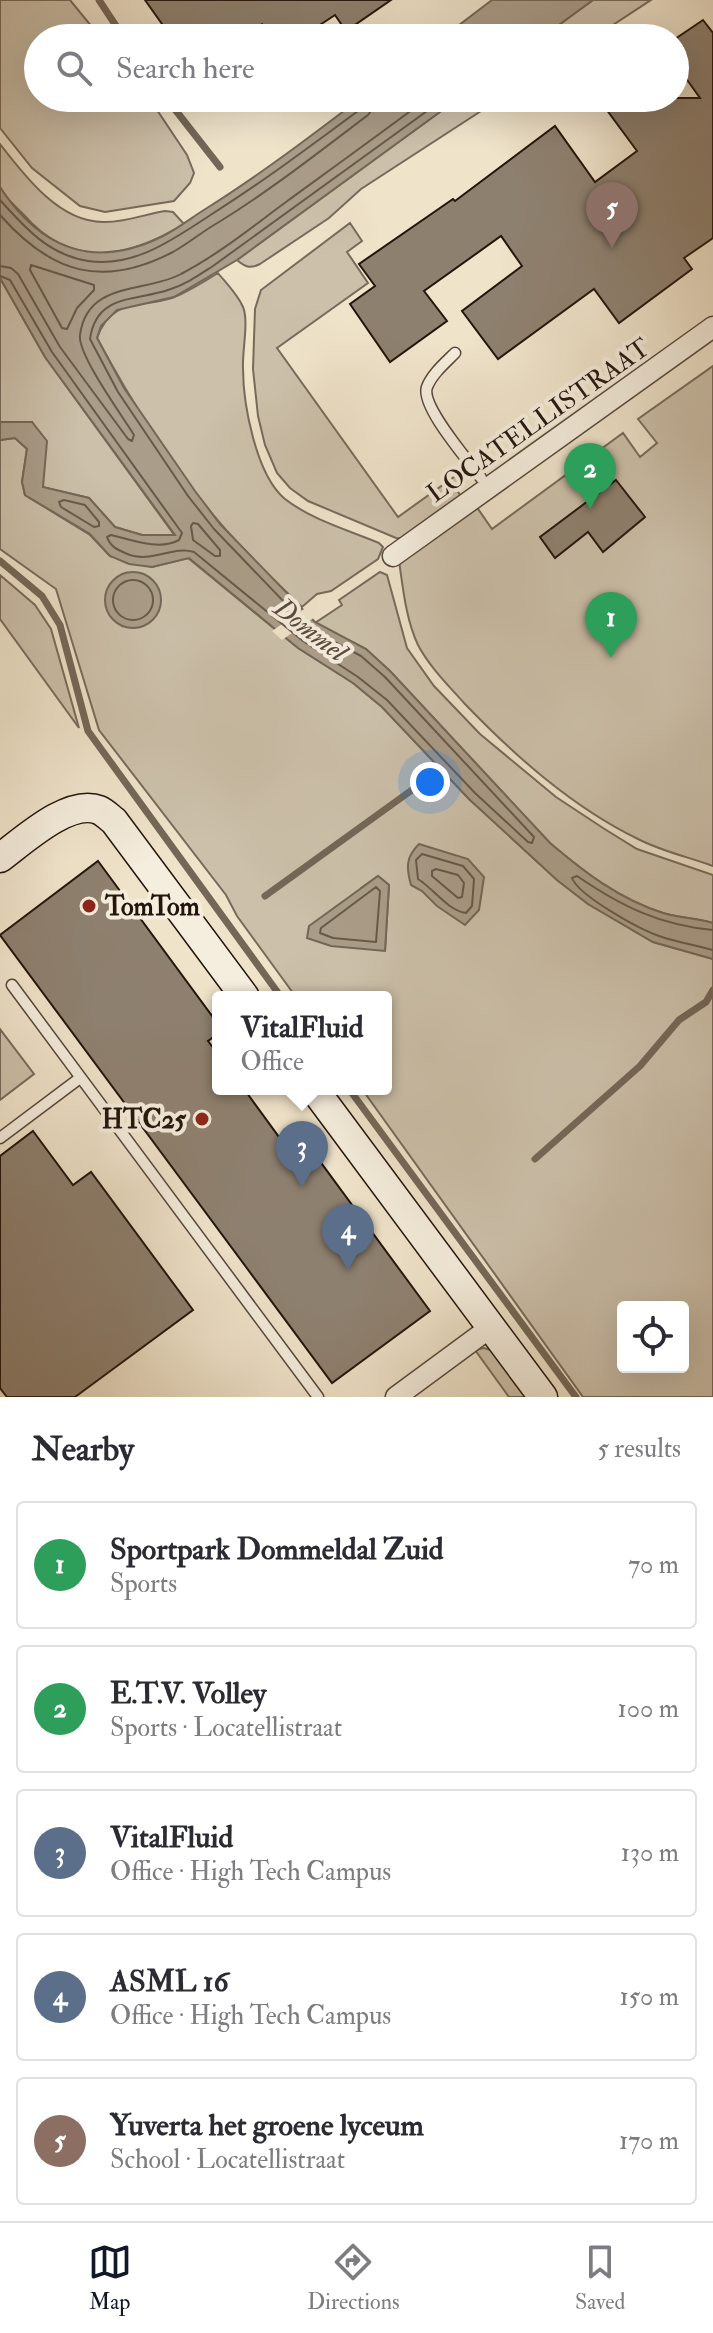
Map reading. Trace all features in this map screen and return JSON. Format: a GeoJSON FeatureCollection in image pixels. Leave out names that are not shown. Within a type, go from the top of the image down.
{"type":"FeatureCollection","features":[{"type":"Feature","properties":{"kind":"street","name":"LOCATELLISTRAAT"},"geometry":{"type":"LineString","coordinates":[[393,556],[713,327]]}},
{"type":"Feature","properties":{"kind":"street"},"geometry":{"type":"LineString","coordinates":[[0,858],[57,816],[82,808],[99,810],[114,821],[241,991]]}},
{"type":"Feature","properties":{"kind":"street"},"geometry":{"type":"LineString","coordinates":[[318,1095],[543,1397]]}},
{"type":"Feature","properties":{"kind":"street"},"geometry":{"type":"LineString","coordinates":[[396,1397],[491,1327]]}},
{"type":"Feature","properties":{"kind":"lane"},"geometry":{"type":"LineString","coordinates":[[455,353],[427,386],[426,397],[435,415],[481,478]]}},
{"type":"Feature","properties":{"kind":"lane"},"geometry":{"type":"LineString","coordinates":[[12,985],[318,1397]]}},
{"type":"Feature","properties":{"kind":"lane"},"geometry":{"type":"LineString","coordinates":[[0,1138],[80,1078]]}},
{"type":"Feature","properties":{"kind":"shaded area"},"geometry":{"type":"Polygon","coordinates":[[[0,0],[70,0],[90,24],[24,24],[24,112],[158,112],[187,155],[194,173],[190,183],[174,201],[105,212],[80,206],[32,168],[0,128],[0,0]]]}},
{"type":"Feature","properties":{"kind":"shaded area"},"geometry":{"type":"Polygon","coordinates":[[[593,0],[651,0],[614,24],[560,24],[593,0]]]}},
{"type":"Feature","properties":{"kind":"shaded area"},"geometry":{"type":"Polygon","coordinates":[[[440,112],[479,112],[361,189],[329,218],[260,264],[248,266],[237,260],[440,112]]]}},
{"type":"Feature","properties":{"kind":"shaded area"},"geometry":{"type":"Polygon","coordinates":[[[0,144],[44,195],[72,214],[87,220],[111,222],[165,211],[173,212],[184,224],[142,245],[121,251],[81,251],[61,244],[42,233],[2,191],[0,144]]]}},
{"type":"Feature","properties":{"kind":"shaded area"},"geometry":{"type":"Polygon","coordinates":[[[350,223],[362,241],[347,252],[368,283],[277,348],[398,517],[458,474],[465,482],[456,489],[463,499],[406,539],[396,538],[308,501],[290,488],[277,473],[265,445],[258,416],[253,369],[255,309],[261,290],[350,223]]]}},
{"type":"Feature","properties":{"kind":"shaded area"},"geometry":{"type":"Polygon","coordinates":[[[218,273],[238,298],[245,313],[245,400],[259,456],[275,488],[285,499],[307,513],[383,547],[378,559],[331,591],[317,594],[302,607],[239,545],[185,480],[97,338],[103,325],[118,310],[172,298],[218,273]]]}},
{"type":"Feature","properties":{"kind":"shaded area"},"geometry":{"type":"Polygon","coordinates":[[[0,278],[45,357],[175,536],[142,535],[115,527],[89,498],[42,487],[32,422],[0,422],[0,278]]]}},
{"type":"Feature","properties":{"kind":"shaded area"},"geometry":{"type":"Polygon","coordinates":[[[713,366],[713,866],[647,843],[590,812],[545,778],[483,722],[439,675],[418,645],[408,615],[399,561],[476,506],[492,529],[623,433],[640,457],[657,443],[638,419],[713,366]]]}},
{"type":"Feature","properties":{"kind":"shaded area"},"geometry":{"type":"Polygon","coordinates":[[[15,438],[27,449],[22,482],[25,495],[90,535],[110,556],[152,567],[188,558],[298,648],[353,683],[382,707],[469,799],[557,880],[588,904],[653,942],[713,959],[713,1397],[583,1397],[366,1095],[392,1095],[392,991],[292,991],[237,916],[226,895],[99,730],[56,589],[0,549],[0,440],[15,438]],[[126,573],[108,591],[107,606],[122,626],[126,573]],[[378,876],[361,888],[385,951],[389,885],[378,876]]]}},
{"type":"Feature","properties":{"kind":"shaded area"},"geometry":{"type":"Polygon","coordinates":[[[380,572],[387,575],[407,648],[434,686],[480,734],[556,797],[637,849],[713,875],[713,923],[669,915],[647,907],[603,884],[576,864],[550,843],[390,671],[366,649],[315,623],[342,605],[339,600],[380,572]]]}},
{"type":"Feature","properties":{"kind":"shaded area"},"geometry":{"type":"Polygon","coordinates":[[[0,575],[35,605],[51,629],[79,728],[0,619],[0,575]]]}},
{"type":"Feature","properties":{"kind":"shaded area"},"geometry":{"type":"Polygon","coordinates":[[[0,1029],[34,1074],[0,1100],[0,1029]]]}},
{"type":"Feature","properties":{"kind":"shaded area"},"geometry":{"type":"Polygon","coordinates":[[[484,1348],[497,1352],[528,1397],[509,1397],[475,1350],[484,1348]]]}},
{"type":"Feature","properties":{"kind":"water"},"geometry":{"type":"Polygon","coordinates":[[[492,0],[593,0],[560,24],[460,24],[492,0]]]}},
{"type":"Feature","properties":{"kind":"water","name":"Dommel"},"geometry":{"type":"Polygon","coordinates":[[[342,112],[440,112],[237,260],[174,297],[117,310],[101,326],[97,338],[124,388],[220,524],[315,622],[366,649],[390,671],[550,843],[576,864],[603,884],[647,907],[669,915],[713,923],[713,959],[653,942],[588,904],[557,880],[469,799],[382,707],[353,683],[298,648],[189,558],[152,567],[129,564],[110,556],[90,534],[25,495],[22,482],[27,449],[15,438],[0,440],[0,422],[32,422],[47,441],[43,487],[89,498],[115,527],[142,535],[175,535],[45,357],[0,278],[0,187],[32,225],[51,238],[91,252],[113,252],[136,247],[167,234],[342,112]]]}},
{"type":"Feature","properties":{"kind":"water"},"geometry":{"type":"Polygon","coordinates":[[[133,572],[153,580],[161,600],[153,620],[133,628],[113,620],[105,600],[113,580],[133,572]]]}},
{"type":"Feature","properties":{"kind":"water"},"geometry":{"type":"Polygon","coordinates":[[[419,844],[468,859],[484,877],[479,910],[465,925],[411,885],[408,863],[419,844]]]}},
{"type":"Feature","properties":{"kind":"water"},"geometry":{"type":"Polygon","coordinates":[[[378,876],[389,885],[385,951],[331,946],[307,938],[309,926],[378,876]]]}},
{"type":"Feature","properties":{"kind":"pier"},"geometry":{"type":"Polygon","coordinates":[[[307,607],[315,617],[282,640],[272,631],[307,607]]]}},
{"type":"Feature","properties":{"kind":"building"},"geometry":{"type":"Polygon","coordinates":[[[145,0],[391,0],[356,24],[341,24],[335,15],[321,24],[162,24],[145,0]]]}},
{"type":"Feature","properties":{"kind":"building"},"geometry":{"type":"Polygon","coordinates":[[[703,20],[713,33],[713,238],[684,258],[692,269],[619,323],[594,289],[498,359],[462,311],[522,266],[501,236],[424,291],[447,321],[390,362],[350,304],[375,286],[359,264],[453,199],[455,201],[555,126],[595,182],[637,151],[608,112],[689,112],[689,98],[700,98],[689,83],[689,30],[703,20]]]}},
{"type":"Feature","properties":{"kind":"building"},"geometry":{"type":"Polygon","coordinates":[[[616,480],[645,517],[603,552],[588,532],[555,558],[540,537],[616,480]]]}},
{"type":"Feature","properties":{"kind":"building","name":"HTC25"},"geometry":{"type":"Polygon","coordinates":[[[98,861],[212,1016],[212,1038],[208,1041],[212,1046],[212,1095],[248,1095],[290,1152],[305,1141],[430,1311],[332,1383],[0,935],[98,861]]]}},
{"type":"Feature","properties":{"kind":"building"},"geometry":{"type":"Polygon","coordinates":[[[33,1131],[73,1185],[91,1172],[193,1310],[75,1397],[7,1397],[0,1388],[0,1156],[33,1131]]]}},
{"type":"Feature","properties":{"kind":"waterway"},"geometry":{"type":"LineString","coordinates":[[99,0],[115,24]]}},
{"type":"Feature","properties":{"kind":"waterway"},"geometry":{"type":"LineString","coordinates":[[177,112],[220,167]]}},
{"type":"Feature","properties":{"kind":"waterway"},"geometry":{"type":"LineString","coordinates":[[0,561],[42,596],[60,625],[88,731],[277,991]]}},
{"type":"Feature","properties":{"kind":"waterway"},"geometry":{"type":"LineString","coordinates":[[265,896],[441,769]]}},
{"type":"Feature","properties":{"kind":"waterway"},"geometry":{"type":"LineString","coordinates":[[535,1159],[640,1066],[679,1020],[706,1002],[713,990]]}},
{"type":"Feature","properties":{"kind":"waterway"},"geometry":{"type":"LineString","coordinates":[[353,1095],[576,1397]]}},
{"type":"Feature","properties":{"kind":"place","name":"Yuverta het groene lyceum"},"geometry":{"type":"Point","coordinates":[612,248]}},
{"type":"Feature","properties":{"kind":"place","name":"E.T.V. Volley"},"geometry":{"type":"Point","coordinates":[590,509]}},
{"type":"Feature","properties":{"kind":"place","name":"Sportpark Dommeldal Zuid"},"geometry":{"type":"Point","coordinates":[611,658]}},
{"type":"Feature","properties":{"kind":"place","name":"TomTom"},"geometry":{"type":"Point","coordinates":[89,906]}},
{"type":"Feature","properties":{"kind":"place","name":"HTC25"},"geometry":{"type":"Point","coordinates":[202,1119]}},
{"type":"Feature","properties":{"kind":"place","name":"VitalFluid"},"geometry":{"type":"Point","coordinates":[302,1187]}},
{"type":"Feature","properties":{"kind":"place","name":"ASML 16"},"geometry":{"type":"Point","coordinates":[348,1270]}}]}
